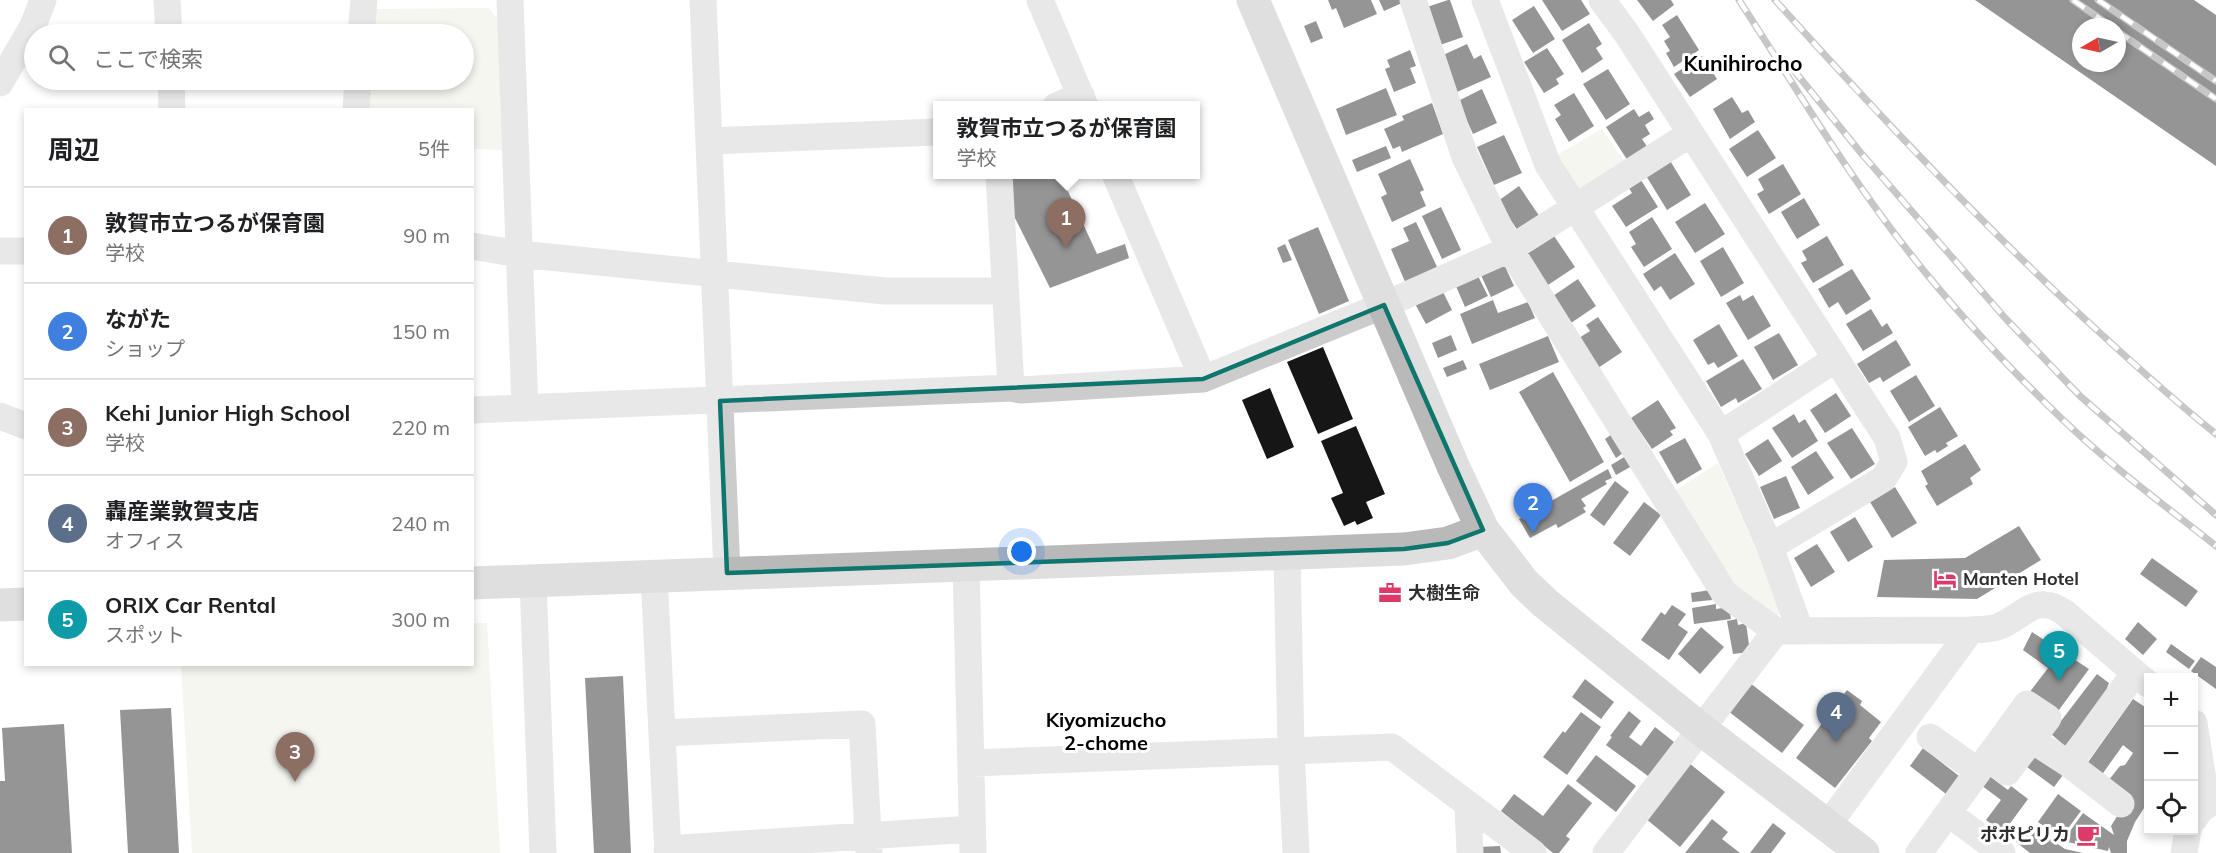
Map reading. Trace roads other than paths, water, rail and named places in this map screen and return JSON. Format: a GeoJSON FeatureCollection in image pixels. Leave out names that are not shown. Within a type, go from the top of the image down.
{"type":"FeatureCollection","features":[{"type":"Feature","properties":{"kind":"street"},"geometry":{"type":"LineString","coordinates":[[34,24],[43,0]]}},
{"type":"Feature","properties":{"kind":"street"},"geometry":{"type":"LineString","coordinates":[[167,0],[168,24]]}},
{"type":"Feature","properties":{"kind":"street"},"geometry":{"type":"LineString","coordinates":[[362,24],[364,0]]}},
{"type":"Feature","properties":{"kind":"street"},"geometry":{"type":"LineString","coordinates":[[510,0],[525,408]]}},
{"type":"Feature","properties":{"kind":"street"},"geometry":{"type":"LineString","coordinates":[[703,0],[726,573]]}},
{"type":"Feature","properties":{"kind":"street"},"geometry":{"type":"LineString","coordinates":[[1040,0],[1083,100]]}},
{"type":"Feature","properties":{"kind":"street"},"geometry":{"type":"LineString","coordinates":[[1253,0],[1483,530],[1524,583],[1545,603],[1702,730],[1863,853]]}},
{"type":"Feature","properties":{"kind":"street"},"geometry":{"type":"LineString","coordinates":[[1413,0],[1466,157],[1510,249],[1725,594],[1788,631],[1971,630],[1998,627],[2031,607],[2049,605],[2065,613],[2141,679],[2069,764]]}},
{"type":"Feature","properties":{"kind":"street"},"geometry":{"type":"LineString","coordinates":[[1485,0],[1548,165],[1721,434],[1770,547],[1788,631]]}},
{"type":"Feature","properties":{"kind":"street"},"geometry":{"type":"LineString","coordinates":[[1602,0],[1627,34],[1834,360],[1887,438],[1894,462],[1883,479],[1770,547]]}},
{"type":"Feature","properties":{"kind":"street"},"geometry":{"type":"LineString","coordinates":[[0,82],[24,41]]}},
{"type":"Feature","properties":{"kind":"street"},"geometry":{"type":"LineString","coordinates":[[171,90],[172,108]]}},
{"type":"Feature","properties":{"kind":"street"},"geometry":{"type":"LineString","coordinates":[[356,108],[357,90]]}},
{"type":"Feature","properties":{"kind":"street"},"geometry":{"type":"LineString","coordinates":[[709,141],[933,132]]}},
{"type":"Feature","properties":{"kind":"street"},"geometry":{"type":"LineString","coordinates":[[474,410],[1011,388],[1021,390],[1203,379],[1384,305],[1510,249],[1690,134]]}},
{"type":"Feature","properties":{"kind":"street"},"geometry":{"type":"LineString","coordinates":[[999,179],[1011,388]]}},
{"type":"Feature","properties":{"kind":"street"},"geometry":{"type":"LineString","coordinates":[[1117,179],[1203,379]]}},
{"type":"Feature","properties":{"kind":"street"},"geometry":{"type":"LineString","coordinates":[[474,246],[519,254],[885,291],[1005,291]]}},
{"type":"Feature","properties":{"kind":"street"},"geometry":{"type":"LineString","coordinates":[[0,251],[24,251]]}},
{"type":"Feature","properties":{"kind":"street"},"geometry":{"type":"LineString","coordinates":[[1721,434],[1834,360]]}},
{"type":"Feature","properties":{"kind":"street"},"geometry":{"type":"LineString","coordinates":[[0,416],[24,425]]}},
{"type":"Feature","properties":{"kind":"street"},"geometry":{"type":"LineString","coordinates":[[474,583],[1404,549],[1448,543],[1483,530]]}},
{"type":"Feature","properties":{"kind":"street"},"geometry":{"type":"LineString","coordinates":[[1287,554],[1291,750],[1296,853]]}},
{"type":"Feature","properties":{"kind":"street"},"geometry":{"type":"LineString","coordinates":[[654,576],[667,851],[869,845],[972,841],[966,565]]}},
{"type":"Feature","properties":{"kind":"street"},"geometry":{"type":"LineString","coordinates":[[533,580],[543,853]]}},
{"type":"Feature","properties":{"kind":"street"},"geometry":{"type":"LineString","coordinates":[[0,605],[24,604]]}},
{"type":"Feature","properties":{"kind":"street"},"geometry":{"type":"LineString","coordinates":[[1827,826],[1971,630]]}},
{"type":"Feature","properties":{"kind":"street"},"geometry":{"type":"LineString","coordinates":[[1606,853],[1702,730],[1788,631]]}},
{"type":"Feature","properties":{"kind":"street"},"geometry":{"type":"LineString","coordinates":[[1919,853],[1947,813],[1983,764],[2027,704],[2048,718],[2007,772],[1983,764],[1930,736]]}},
{"type":"Feature","properties":{"kind":"street"},"geometry":{"type":"LineString","coordinates":[[662,733],[862,724],[869,845]]}},
{"type":"Feature","properties":{"kind":"street"},"geometry":{"type":"LineString","coordinates":[[2194,727],[2207,807]]}},
{"type":"Feature","properties":{"kind":"street"},"geometry":{"type":"LineString","coordinates":[[2032,740],[2069,764],[2121,804]]}},
{"type":"Feature","properties":{"kind":"street"},"geometry":{"type":"LineString","coordinates":[[970,763],[1392,747],[1533,853]]}},
{"type":"Feature","properties":{"kind":"street"},"geometry":{"type":"LineString","coordinates":[[1468,806],[1470,853]]}},
{"type":"Feature","properties":{"kind":"street"},"geometry":{"type":"LineString","coordinates":[[1947,813],[2002,853]]}},
{"type":"Feature","properties":{"kind":"street"},"geometry":{"type":"LineString","coordinates":[[2184,853],[2187,835]]}},
{"type":"Feature","properties":{"kind":"railway"},"geometry":{"type":"LineString","coordinates":[[1739,0],[1822,130],[1888,226],[1947,299],[2003,360],[2080,436],[2216,546]]}},
{"type":"Feature","properties":{"kind":"railway"},"geometry":{"type":"LineString","coordinates":[[1775,0],[1893,129],[2015,253],[2171,397],[2216,434]]}},
{"type":"Feature","properties":{"kind":"railway"},"geometry":{"type":"LineString","coordinates":[[2073,0],[2099,18]]}},
{"type":"Feature","properties":{"kind":"railway"},"geometry":{"type":"LineString","coordinates":[[2098,0],[2216,81]]}},
{"type":"Feature","properties":{"kind":"railway"},"geometry":{"type":"LineString","coordinates":[[2126,37],[2216,99]]}},
{"type":"Feature","properties":{"kind":"railway"},"geometry":{"type":"LineString","coordinates":[[1792,68],[1861,153],[2006,319],[2080,396],[2216,515]]}},
{"type":"Feature","properties":{"kind":"place","name":"敦賀市立つるが保育園"},"geometry":{"type":"Point","coordinates":[1066,248]}},
{"type":"Feature","properties":{"kind":"place","name":"ながた"},"geometry":{"type":"Point","coordinates":[1533,533]}},
{"type":"Feature","properties":{"kind":"place","name":"Manten Hotel"},"geometry":{"type":"Point","coordinates":[1945,579]}},
{"type":"Feature","properties":{"kind":"place","name":"大樹生命"},"geometry":{"type":"Point","coordinates":[1390,593]}},
{"type":"Feature","properties":{"kind":"place","name":"ORIX Car Rental"},"geometry":{"type":"Point","coordinates":[2059,681]}},
{"type":"Feature","properties":{"kind":"place","name":"轟産業敦賀支店"},"geometry":{"type":"Point","coordinates":[1836,742]}},
{"type":"Feature","properties":{"kind":"place","name":"Kehi Junior High School"},"geometry":{"type":"Point","coordinates":[295,782]}},
{"type":"Feature","properties":{"kind":"place","name":"ポポピリカ"},"geometry":{"type":"Point","coordinates":[2088,835]}},
{"type":"Feature","properties":{"kind":"district","name":"Kunihirocho"},"geometry":{"type":"Point","coordinates":[1743,64]}},
{"type":"Feature","properties":{"kind":"district","name":"Kiyomizucho 2-chome"},"geometry":{"type":"Point","coordinates":[1106,732]}}]}
